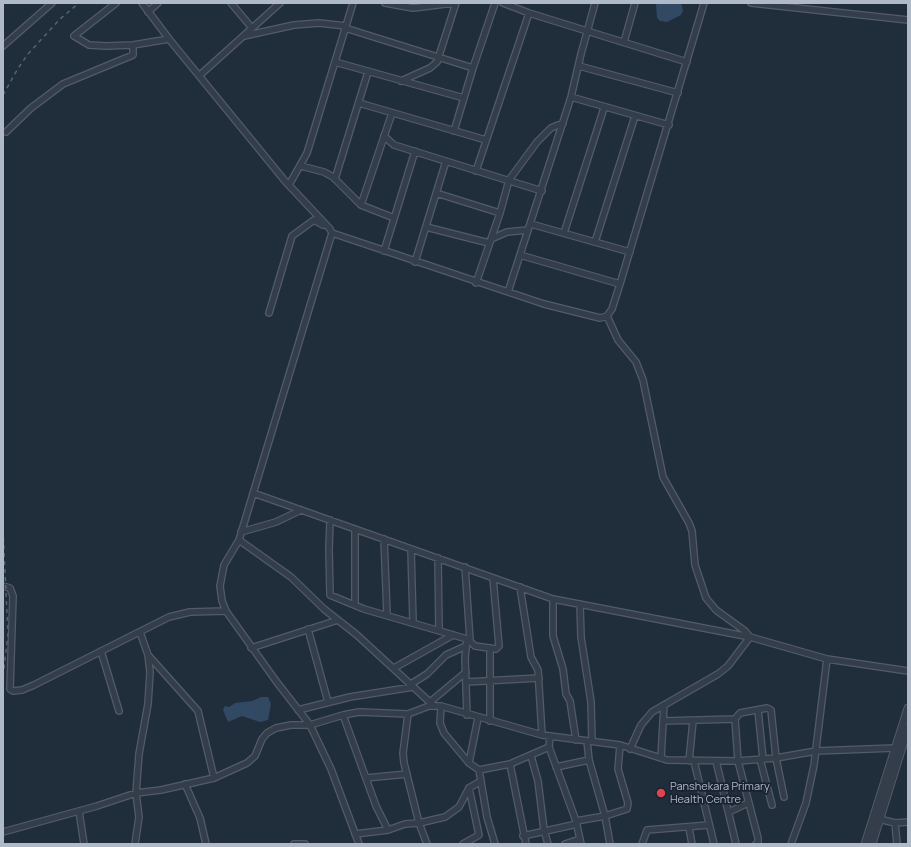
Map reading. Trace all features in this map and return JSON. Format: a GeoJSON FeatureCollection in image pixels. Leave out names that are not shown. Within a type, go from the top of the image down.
{"type":"FeatureCollection","features":[{"type":"Feature","properties":{"kind":"street"},"geometry":{"type":"LineString","coordinates":[[3,46],[52,3]]}},
{"type":"Feature","properties":{"kind":"street"},"geometry":{"type":"LineString","coordinates":[[116,3],[74,36],[94,46],[133,45],[169,39]]}},
{"type":"Feature","properties":{"kind":"street"},"geometry":{"type":"LineString","coordinates":[[142,3],[169,39],[289,185],[332,233],[476,283],[585,316],[600,318],[607,316],[612,309],[669,125],[704,3]]}},
{"type":"Feature","properties":{"kind":"street"},"geometry":{"type":"LineString","coordinates":[[148,12],[158,3]]}},
{"type":"Feature","properties":{"kind":"street"},"geometry":{"type":"LineString","coordinates":[[231,3],[252,28]]}},
{"type":"Feature","properties":{"kind":"street"},"geometry":{"type":"LineString","coordinates":[[200,75],[280,3]]}},
{"type":"Feature","properties":{"kind":"street"},"geometry":{"type":"LineString","coordinates":[[289,185],[301,166],[312,138],[353,3]]}},
{"type":"Feature","properties":{"kind":"street"},"geometry":{"type":"LineString","coordinates":[[385,3],[413,8],[455,3],[439,58],[430,68],[401,81]]}},
{"type":"Feature","properties":{"kind":"street"},"geometry":{"type":"LineString","coordinates":[[454,131],[472,68],[495,3]]}},
{"type":"Feature","properties":{"kind":"street"},"geometry":{"type":"LineString","coordinates":[[503,3],[529,13],[687,62]]}},
{"type":"Feature","properties":{"kind":"street"},"geometry":{"type":"LineString","coordinates":[[508,292],[542,191],[571,97],[595,3]]}},
{"type":"Feature","properties":{"kind":"street"},"geometry":{"type":"LineString","coordinates":[[624,42],[635,3]]}},
{"type":"Feature","properties":{"kind":"street"},"geometry":{"type":"LineString","coordinates":[[750,3],[908,20]]}},
{"type":"Feature","properties":{"kind":"street"},"geometry":{"type":"LineString","coordinates":[[476,171],[529,13]]}},
{"type":"Feature","properties":{"kind":"street"},"geometry":{"type":"LineString","coordinates":[[244,36],[294,25],[318,22],[345,27],[472,68]]}},
{"type":"Feature","properties":{"kind":"street"},"geometry":{"type":"LineString","coordinates":[[6,132],[48,94],[63,84],[133,55],[133,45]]}},
{"type":"Feature","properties":{"kind":"street"},"geometry":{"type":"LineString","coordinates":[[335,62],[464,98]]}},
{"type":"Feature","properties":{"kind":"street"},"geometry":{"type":"LineString","coordinates":[[579,66],[678,93]]}},
{"type":"Feature","properties":{"kind":"street"},"geometry":{"type":"LineString","coordinates":[[336,180],[368,72]]}},
{"type":"Feature","properties":{"kind":"street"},"geometry":{"type":"LineString","coordinates":[[571,97],[604,108],[669,125]]}},
{"type":"Feature","properties":{"kind":"street"},"geometry":{"type":"LineString","coordinates":[[359,103],[486,140]]}},
{"type":"Feature","properties":{"kind":"street"},"geometry":{"type":"LineString","coordinates":[[564,233],[604,108]]}},
{"type":"Feature","properties":{"kind":"street"},"geometry":{"type":"LineString","coordinates":[[361,205],[392,113]]}},
{"type":"Feature","properties":{"kind":"street"},"geometry":{"type":"LineString","coordinates":[[595,242],[635,116]]}},
{"type":"Feature","properties":{"kind":"street"},"geometry":{"type":"LineString","coordinates":[[476,283],[500,213],[509,180],[537,142],[552,128],[563,123]]}},
{"type":"Feature","properties":{"kind":"street"},"geometry":{"type":"LineString","coordinates":[[384,136],[394,145],[542,191]]}},
{"type":"Feature","properties":{"kind":"street"},"geometry":{"type":"LineString","coordinates":[[384,251],[415,152]]}},
{"type":"Feature","properties":{"kind":"street"},"geometry":{"type":"LineString","coordinates":[[415,262],[446,161]]}},
{"type":"Feature","properties":{"kind":"street"},"geometry":{"type":"LineString","coordinates":[[301,166],[324,172],[336,180],[361,205],[394,218]]}},
{"type":"Feature","properties":{"kind":"street"},"geometry":{"type":"LineString","coordinates":[[436,194],[500,213]]}},
{"type":"Feature","properties":{"kind":"street"},"geometry":{"type":"LineString","coordinates":[[269,313],[292,236],[314,220],[328,227]]}},
{"type":"Feature","properties":{"kind":"street"},"geometry":{"type":"LineString","coordinates":[[531,224],[630,252]]}},
{"type":"Feature","properties":{"kind":"street"},"geometry":{"type":"LineString","coordinates":[[426,227],[490,241],[507,232],[528,230]]}},
{"type":"Feature","properties":{"kind":"street"},"geometry":{"type":"LineString","coordinates":[[332,233],[241,532],[224,565],[220,586],[222,601],[226,611],[251,648],[310,725],[331,769],[359,844]]}},
{"type":"Feature","properties":{"kind":"street"},"geometry":{"type":"LineString","coordinates":[[520,255],[620,284]]}},
{"type":"Feature","properties":{"kind":"street"},"geometry":{"type":"LineString","coordinates":[[607,316],[615,334],[636,362],[643,380],[663,477],[692,531],[695,565],[706,598],[716,610],[745,631],[750,637]]}},
{"type":"Feature","properties":{"kind":"street"},"geometry":{"type":"LineString","coordinates":[[253,493],[553,598],[750,637],[827,659],[908,671]]}},
{"type":"Feature","properties":{"kind":"street"},"geometry":{"type":"LineString","coordinates":[[241,532],[276,522],[301,510]]}},
{"type":"Feature","properties":{"kind":"street"},"geometry":{"type":"LineString","coordinates":[[330,520],[330,595],[355,605],[468,639],[472,645],[496,649],[499,646],[493,578]]}},
{"type":"Feature","properties":{"kind":"street"},"geometry":{"type":"LineString","coordinates":[[355,529],[355,605]]}},
{"type":"Feature","properties":{"kind":"street"},"geometry":{"type":"LineString","coordinates":[[384,539],[387,614]]}},
{"type":"Feature","properties":{"kind":"street"},"geometry":{"type":"LineString","coordinates":[[238,540],[291,577],[394,668],[432,704],[550,737],[620,745],[661,758],[691,761],[738,761],[776,758],[816,751],[896,748]]}},
{"type":"Feature","properties":{"kind":"street"},"geometry":{"type":"LineString","coordinates":[[411,549],[413,622]]}},
{"type":"Feature","properties":{"kind":"street"},"geometry":{"type":"LineString","coordinates":[[438,558],[440,630]]}},
{"type":"Feature","properties":{"kind":"street"},"geometry":{"type":"LineString","coordinates":[[465,567],[468,639],[466,646],[467,715]]}},
{"type":"Feature","properties":{"kind":"street"},"geometry":{"type":"LineString","coordinates":[[3,586],[10,588],[13,596],[10,689],[22,690],[34,685],[179,613],[226,611]]}},
{"type":"Feature","properties":{"kind":"street"},"geometry":{"type":"LineString","coordinates":[[520,587],[531,658],[537,666],[539,678],[542,735]]}},
{"type":"Feature","properties":{"kind":"street"},"geometry":{"type":"LineString","coordinates":[[553,598],[553,636],[563,669],[566,694],[570,701],[576,740]]}},
{"type":"Feature","properties":{"kind":"street"},"geometry":{"type":"LineString","coordinates":[[580,604],[581,637],[591,702],[589,760],[605,816],[610,844]]}},
{"type":"Feature","properties":{"kind":"street"},"geometry":{"type":"LineString","coordinates":[[251,648],[338,620]]}},
{"type":"Feature","properties":{"kind":"street"},"geometry":{"type":"LineString","coordinates":[[308,629],[328,702]]}},
{"type":"Feature","properties":{"kind":"street"},"geometry":{"type":"LineString","coordinates":[[135,844],[139,817],[136,793],[139,754],[148,704],[150,672],[148,655],[140,632]]}},
{"type":"Feature","properties":{"kind":"street"},"geometry":{"type":"LineString","coordinates":[[394,668],[453,635]]}},
{"type":"Feature","properties":{"kind":"street"},"geometry":{"type":"LineString","coordinates":[[630,748],[645,719],[664,705],[718,674],[728,666],[750,637]]}},
{"type":"Feature","properties":{"kind":"street"},"geometry":{"type":"LineString","coordinates":[[298,710],[328,702],[412,686],[427,674],[446,655],[466,646]]}},
{"type":"Feature","properties":{"kind":"street"},"geometry":{"type":"LineString","coordinates":[[490,648],[490,721]]}},
{"type":"Feature","properties":{"kind":"street"},"geometry":{"type":"LineString","coordinates":[[101,651],[119,711]]}},
{"type":"Feature","properties":{"kind":"street"},"geometry":{"type":"LineString","coordinates":[[148,655],[198,711],[214,778]]}},
{"type":"Feature","properties":{"kind":"street"},"geometry":{"type":"LineString","coordinates":[[791,844],[806,803],[816,751],[827,659]]}},
{"type":"Feature","properties":{"kind":"street"},"geometry":{"type":"LineString","coordinates":[[3,832],[79,811],[136,793],[214,778],[247,763],[255,756],[262,739],[267,733],[291,725],[310,725],[343,715],[359,712],[408,714],[432,704],[466,672]]}},
{"type":"Feature","properties":{"kind":"street"},"geometry":{"type":"LineString","coordinates":[[466,682],[539,678]]}},
{"type":"Feature","properties":{"kind":"street"},"geometry":{"type":"LineString","coordinates":[[661,758],[664,705]]}},
{"type":"Feature","properties":{"kind":"street"},"geometry":{"type":"LineString","coordinates":[[441,706],[440,723],[444,733],[469,763],[479,770],[487,817],[495,844]]}},
{"type":"Feature","properties":{"kind":"street"},"geometry":{"type":"LineString","coordinates":[[663,721],[734,719],[740,714],[770,708],[772,712],[776,758],[784,797]]}},
{"type":"Feature","properties":{"kind":"street"},"geometry":{"type":"LineString","coordinates":[[865,844],[908,708]]}},
{"type":"Feature","properties":{"kind":"street"},"geometry":{"type":"LineString","coordinates":[[758,710],[762,759],[772,805]]}},
{"type":"Feature","properties":{"kind":"street"},"geometry":{"type":"LineString","coordinates":[[408,714],[403,753],[419,823],[427,844]]}},
{"type":"Feature","properties":{"kind":"street"},"geometry":{"type":"LineString","coordinates":[[343,715],[376,806],[388,830]]}},
{"type":"Feature","properties":{"kind":"street"},"geometry":{"type":"LineString","coordinates":[[469,763],[478,718]]}},
{"type":"Feature","properties":{"kind":"street"},"geometry":{"type":"LineString","coordinates":[[734,719],[738,761],[759,841],[756,844]]}},
{"type":"Feature","properties":{"kind":"street"},"geometry":{"type":"LineString","coordinates":[[693,721],[691,761],[714,844]]}},
{"type":"Feature","properties":{"kind":"street"},"geometry":{"type":"LineString","coordinates":[[872,844],[908,728]]}},
{"type":"Feature","properties":{"kind":"street"},"geometry":{"type":"LineString","coordinates":[[550,737],[549,747],[576,822],[581,842],[565,844]]}},
{"type":"Feature","properties":{"kind":"street"},"geometry":{"type":"LineString","coordinates":[[523,836],[625,810],[628,807],[618,769],[620,745]]}},
{"type":"Feature","properties":{"kind":"street"},"geometry":{"type":"LineString","coordinates":[[479,770],[510,764],[549,747]]}},
{"type":"Feature","properties":{"kind":"street"},"geometry":{"type":"LineString","coordinates":[[531,756],[538,781],[544,830],[548,844]]}},
{"type":"Feature","properties":{"kind":"street"},"geometry":{"type":"LineString","coordinates":[[556,766],[589,760]]}},
{"type":"Feature","properties":{"kind":"street"},"geometry":{"type":"LineString","coordinates":[[716,761],[736,844]]}},
{"type":"Feature","properties":{"kind":"street"},"geometry":{"type":"LineString","coordinates":[[510,764],[523,836],[526,844]]}},
{"type":"Feature","properties":{"kind":"street"},"geometry":{"type":"LineString","coordinates":[[366,778],[407,774]]}},
{"type":"Feature","properties":{"kind":"street"},"geometry":{"type":"LineString","coordinates":[[355,834],[388,830],[405,824],[439,819],[452,813],[459,807],[469,788],[481,781]]}},
{"type":"Feature","properties":{"kind":"street"},"geometry":{"type":"LineString","coordinates":[[185,784],[200,818],[206,844]]}},
{"type":"Feature","properties":{"kind":"street"},"geometry":{"type":"LineString","coordinates":[[463,844],[479,836],[469,788]]}},
{"type":"Feature","properties":{"kind":"street"},"geometry":{"type":"LineString","coordinates":[[729,812],[748,803]]}},
{"type":"Feature","properties":{"kind":"street"},"geometry":{"type":"LineString","coordinates":[[79,811],[84,844]]}},
{"type":"Feature","properties":{"kind":"street"},"geometry":{"type":"LineString","coordinates":[[879,819],[895,823],[908,822]]}},
{"type":"Feature","properties":{"kind":"street"},"geometry":{"type":"LineString","coordinates":[[895,823],[897,844]]}},
{"type":"Feature","properties":{"kind":"street"},"geometry":{"type":"LineString","coordinates":[[642,844],[647,830],[689,828],[709,825]]}},
{"type":"Feature","properties":{"kind":"street"},"geometry":{"type":"LineString","coordinates":[[689,828],[692,844]]}},
{"type":"Feature","properties":{"kind":"street"},"geometry":{"type":"LineString","coordinates":[[294,844],[306,844]]}},
{"type":"Feature","properties":{"kind":"water"},"geometry":{"type":"Polygon","coordinates":[[[681,3],[683,11],[681,15],[667,22],[660,21],[657,18],[656,4],[681,3]]]}},
{"type":"Feature","properties":{"kind":"water"},"geometry":{"type":"Polygon","coordinates":[[[261,697],[268,697],[271,704],[268,720],[260,722],[242,716],[228,722],[223,710],[225,706],[229,707],[235,703],[252,701],[261,697]]]}},
{"type":"Feature","properties":{"kind":"railway"},"geometry":{"type":"LineString","coordinates":[[3,95],[28,54],[60,19],[79,3]]}},
{"type":"Feature","properties":{"kind":"railway"},"geometry":{"type":"LineString","coordinates":[[3,529],[8,634],[3,677]]}},
{"type":"Feature","properties":{"kind":"place","name":"Panshekara Primary Health Centre"},"geometry":{"type":"Point","coordinates":[661,793]}}]}
